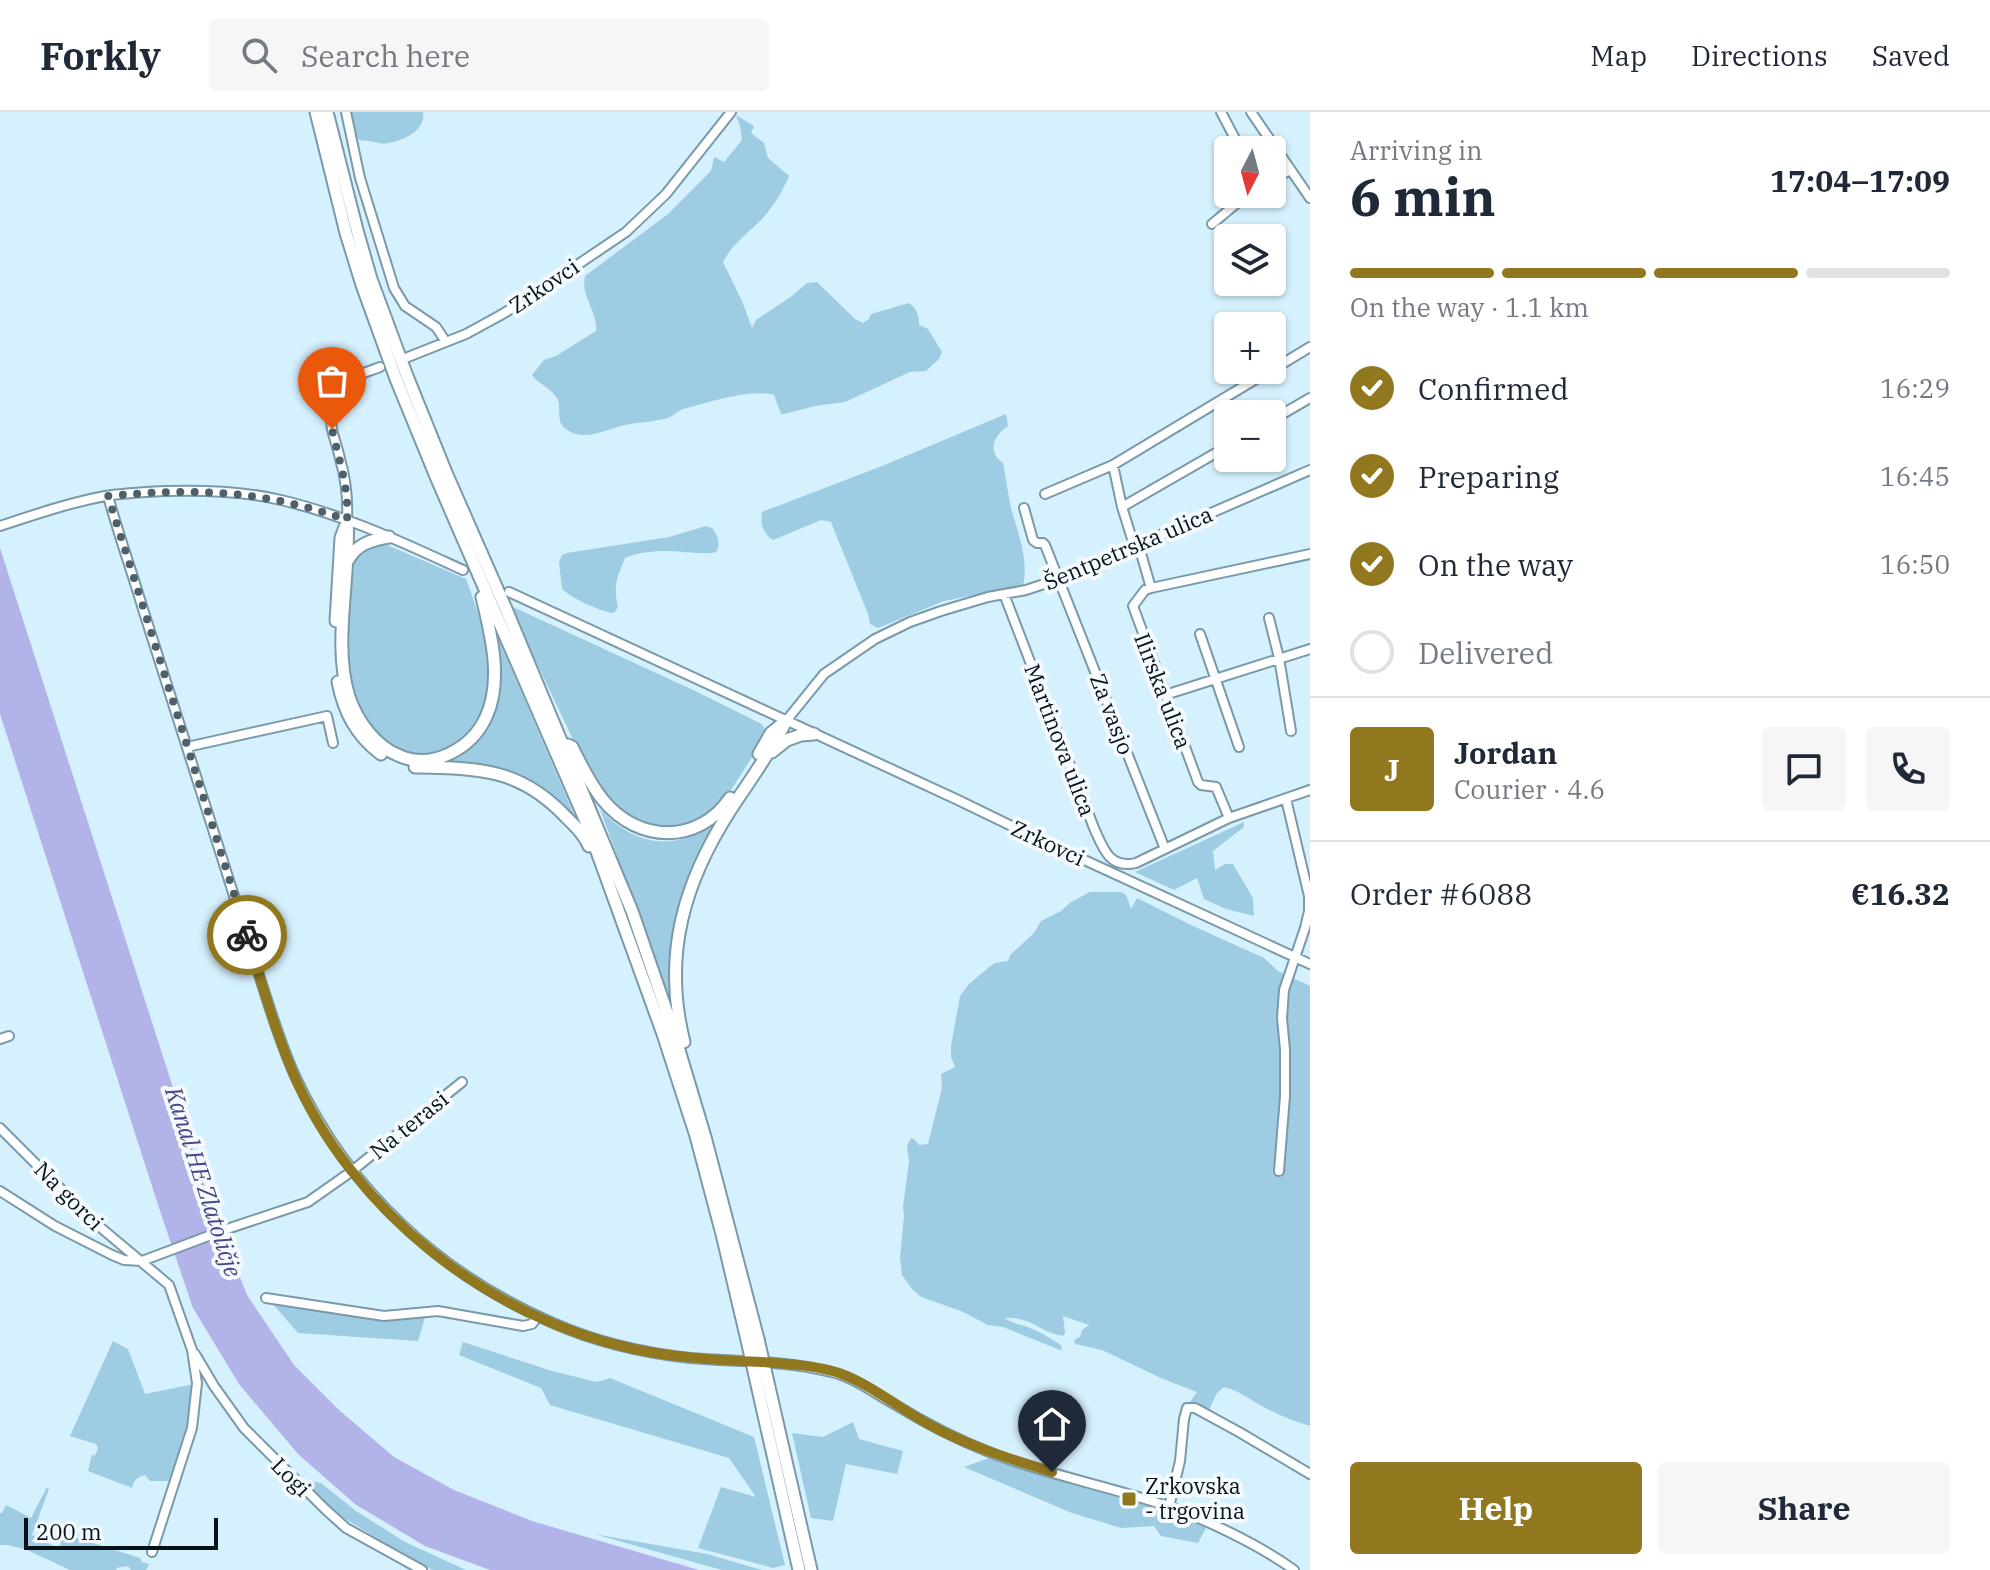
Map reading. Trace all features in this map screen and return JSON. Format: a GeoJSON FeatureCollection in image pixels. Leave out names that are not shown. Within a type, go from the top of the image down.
{"type":"FeatureCollection","features":[{"type":"Feature","properties":{"kind":"highway"},"geometry":{"type":"LineString","coordinates":[[316,112],[346,233],[411,417],[587,824],[663,1034],[696,1136],[752,1340]]}},
{"type":"Feature","properties":{"kind":"highway"},"geometry":{"type":"LineString","coordinates":[[327,112],[371,279],[402,365],[632,911],[673,1030],[726,1210],[763,1388],[780,1436],[811,1570]]}},
{"type":"Feature","properties":{"kind":"highway"},"geometry":{"type":"LineString","coordinates":[[347,520],[349,541],[342,645],[349,698],[356,714],[380,745],[399,756],[423,761],[443,757],[471,740],[487,716],[494,683],[491,638],[483,598],[468,563],[472,556]]}},
{"type":"Feature","properties":{"kind":"highway"},"geometry":{"type":"LineString","coordinates":[[347,520],[341,538],[336,660],[341,698],[357,730],[369,745],[398,763],[412,767],[492,772],[526,784],[554,804],[584,836],[597,868],[605,873]]}},
{"type":"Feature","properties":{"kind":"highway"},"geometry":{"type":"LineString","coordinates":[[347,561],[359,546],[389,537]]}},
{"type":"Feature","properties":{"kind":"highway"},"geometry":{"type":"LineString","coordinates":[[561,740],[572,747],[603,800],[623,818],[654,832],[679,832],[702,825],[725,805],[771,733],[786,721]]}},
{"type":"Feature","properties":{"kind":"highway"},"geometry":{"type":"LineString","coordinates":[[693,1100],[696,1092],[676,1000],[675,979],[682,911],[700,864],[786,721]]}},
{"type":"Feature","properties":{"kind":"highway"},"geometry":{"type":"LineString","coordinates":[[767,753],[787,740],[814,734]]}},
{"type":"Feature","properties":{"kind":"highway"},"geometry":{"type":"LineString","coordinates":[[763,1388],[767,1431],[799,1570]]}},
{"type":"Feature","properties":{"kind":"street"},"geometry":{"type":"LineString","coordinates":[[346,112],[360,178],[394,288],[405,306],[436,327],[446,342]]}},
{"type":"Feature","properties":{"kind":"street","name":"Zrkovci"},"geometry":{"type":"LineString","coordinates":[[408,357],[466,334],[521,303],[626,232],[666,194],[731,112]]}},
{"type":"Feature","properties":{"kind":"street"},"geometry":{"type":"LineString","coordinates":[[1221,112],[1234,136]]}},
{"type":"Feature","properties":{"kind":"street"},"geometry":{"type":"LineString","coordinates":[[1251,112],[1309,195]]}},
{"type":"Feature","properties":{"kind":"street"},"geometry":{"type":"LineString","coordinates":[[1286,172],[1291,170]]}},
{"type":"Feature","properties":{"kind":"street"},"geometry":{"type":"LineString","coordinates":[[1212,224],[1231,208]]}},
{"type":"Feature","properties":{"kind":"street"},"geometry":{"type":"LineString","coordinates":[[1286,362],[1310,347]]}},
{"type":"Feature","properties":{"kind":"street"},"geometry":{"type":"LineString","coordinates":[[347,520],[346,482],[332,429],[332,410],[340,391],[348,382],[380,367]]}},
{"type":"Feature","properties":{"kind":"street"},"geometry":{"type":"LineString","coordinates":[[1045,494],[1113,465],[1249,384]]}},
{"type":"Feature","properties":{"kind":"street"},"geometry":{"type":"LineString","coordinates":[[1286,412],[1310,398]]}},
{"type":"Feature","properties":{"kind":"street"},"geometry":{"type":"LineString","coordinates":[[1122,507],[1214,454]]}},
{"type":"Feature","properties":{"kind":"street"},"geometry":{"type":"LineString","coordinates":[[1113,465],[1122,507],[1133,542],[1140,550],[1151,588],[1310,554]]}},
{"type":"Feature","properties":{"kind":"street","name":"Šentpetrska ulica"},"geometry":{"type":"LineString","coordinates":[[786,721],[817,680],[831,668],[875,639],[910,622],[1059,579],[1310,471]]}},
{"type":"Feature","properties":{"kind":"street"},"geometry":{"type":"LineString","coordinates":[[3,525],[43,511],[108,496],[189,491],[257,495],[347,520],[463,570]]}},
{"type":"Feature","properties":{"kind":"street"},"geometry":{"type":"LineString","coordinates":[[108,496],[278,1034],[294,1074],[311,1109],[352,1171],[388,1212],[429,1250],[481,1286],[558,1326],[632,1349],[689,1358],[792,1364],[839,1373],[929,1425],[993,1454],[1169,1507],[1254,1546],[1294,1570]]}},
{"type":"Feature","properties":{"kind":"street","name":"Za vasjo"},"geometry":{"type":"LineString","coordinates":[[1024,508],[1033,540],[1045,545],[1165,849]]}},
{"type":"Feature","properties":{"kind":"street","name":"Ilirska ulica"},"geometry":{"type":"LineString","coordinates":[[1151,588],[1145,590],[1132,609],[1198,782],[1216,787],[1229,818]]}},
{"type":"Feature","properties":{"kind":"street","name":"Zrkovci"},"geometry":{"type":"LineString","coordinates":[[509,592],[1310,964]]}},
{"type":"Feature","properties":{"kind":"street","name":"Martinova ulica"},"geometry":{"type":"LineString","coordinates":[[1004,594],[1107,856],[1126,865],[1165,849]]}},
{"type":"Feature","properties":{"kind":"street"},"geometry":{"type":"LineString","coordinates":[[1269,618],[1291,731]]}},
{"type":"Feature","properties":{"kind":"street"},"geometry":{"type":"LineString","coordinates":[[1200,634],[1239,747]]}},
{"type":"Feature","properties":{"kind":"street"},"geometry":{"type":"LineString","coordinates":[[1165,695],[1310,649]]}},
{"type":"Feature","properties":{"kind":"street"},"geometry":{"type":"LineString","coordinates":[[187,747],[327,716],[333,743]]}},
{"type":"Feature","properties":{"kind":"street"},"geometry":{"type":"LineString","coordinates":[[1165,849],[1229,818],[1310,790]]}},
{"type":"Feature","properties":{"kind":"street"},"geometry":{"type":"LineString","coordinates":[[1279,1171],[1285,1096],[1282,1003],[1307,920],[1310,896],[1286,799]]}},
{"type":"Feature","properties":{"kind":"street","name":"Na terasi"},"geometry":{"type":"LineString","coordinates":[[142,1261],[308,1202],[352,1171],[462,1082]]}},
{"type":"Feature","properties":{"kind":"street","name":"Na gorci"},"geometry":{"type":"LineString","coordinates":[[0,1128],[94,1222],[142,1261]]}},
{"type":"Feature","properties":{"kind":"street"},"geometry":{"type":"LineString","coordinates":[[0,1191],[55,1226],[112,1255],[124,1260],[142,1261]]}},
{"type":"Feature","properties":{"kind":"street","name":"Logi"},"geometry":{"type":"LineString","coordinates":[[142,1261],[169,1285],[192,1350],[197,1383],[192,1428],[152,1552]]}},
{"type":"Feature","properties":{"kind":"street"},"geometry":{"type":"LineString","coordinates":[[266,1298],[384,1316],[438,1311],[523,1326],[532,1324],[538,1316]]}},
{"type":"Feature","properties":{"kind":"street","name":"Logi"},"geometry":{"type":"LineString","coordinates":[[192,1350],[244,1428],[283,1470],[346,1528],[422,1570]]}},
{"type":"Feature","properties":{"kind":"street"},"geometry":{"type":"LineString","coordinates":[[1169,1507],[1180,1461],[1185,1411],[1191,1407],[1310,1474]]}},
{"type":"Feature","properties":{"kind":"shaded area"},"geometry":{"type":"Polygon","coordinates":[[[351,112],[423,112],[423,118],[417,129],[407,137],[381,144],[362,141],[355,135],[351,112]]]}},
{"type":"Feature","properties":{"kind":"shaded area"},"geometry":{"type":"Polygon","coordinates":[[[736,115],[754,126],[751,133],[764,143],[768,158],[789,176],[770,209],[723,262],[752,328],[756,320],[807,283],[817,282],[863,323],[871,314],[909,303],[917,312],[919,325],[928,329],[942,352],[939,359],[926,371],[910,372],[845,402],[781,414],[774,395],[753,393],[683,409],[663,419],[595,434],[573,433],[561,423],[556,396],[532,375],[544,360],[596,331],[585,290],[585,276],[668,214],[711,171],[714,157],[724,162],[742,140],[736,115]]]}},
{"type":"Feature","properties":{"kind":"shaded area"},"geometry":{"type":"Polygon","coordinates":[[[1006,414],[1008,426],[999,434],[994,449],[1003,463],[1022,547],[1025,566],[1023,586],[944,601],[878,628],[870,624],[831,522],[821,520],[773,540],[765,531],[762,512],[1006,414]]]}},
{"type":"Feature","properties":{"kind":"shaded area"},"geometry":{"type":"Polygon","coordinates":[[[706,526],[712,528],[717,537],[716,552],[653,552],[625,558],[617,582],[618,607],[614,613],[586,604],[562,589],[559,562],[562,555],[669,537],[706,526]]]}},
{"type":"Feature","properties":{"kind":"shaded area"},"geometry":{"type":"Polygon","coordinates":[[[375,544],[385,544],[466,579],[481,622],[488,652],[487,697],[463,739],[434,753],[408,753],[383,740],[357,706],[348,678],[344,645],[353,567],[357,554],[375,544]]]}},
{"type":"Feature","properties":{"kind":"shaded area"},"geometry":{"type":"Polygon","coordinates":[[[513,607],[762,724],[765,737],[724,801],[712,814],[680,830],[646,826],[615,808],[589,773],[513,607]]]}},
{"type":"Feature","properties":{"kind":"shaded area"},"geometry":{"type":"Polygon","coordinates":[[[495,631],[576,819],[531,784],[440,763],[463,753],[477,742],[486,729],[495,698],[495,631]]]}},
{"type":"Feature","properties":{"kind":"shaded area"},"geometry":{"type":"Polygon","coordinates":[[[600,809],[629,832],[645,839],[661,841],[693,835],[723,813],[690,877],[676,917],[672,950],[673,1005],[671,1005],[600,809]]]}},
{"type":"Feature","properties":{"kind":"shaded area"},"geometry":{"type":"Polygon","coordinates":[[[1244,822],[1244,827],[1213,851],[1215,870],[1225,864],[1233,864],[1253,898],[1254,916],[1204,899],[1197,878],[1174,890],[1135,872],[1244,822]]]}},
{"type":"Feature","properties":{"kind":"shaded area"},"geometry":{"type":"Polygon","coordinates":[[[1090,892],[1122,892],[1131,909],[1137,898],[1264,958],[1278,971],[1310,986],[1310,1426],[1224,1387],[1217,1393],[1208,1412],[1190,1402],[1197,1392],[1102,1350],[1075,1344],[1074,1340],[1089,1325],[1063,1316],[1063,1336],[1029,1322],[1005,1318],[1046,1336],[1061,1345],[1060,1350],[921,1297],[902,1275],[900,1258],[909,1162],[907,1146],[911,1138],[919,1145],[928,1144],[942,1088],[941,1074],[955,1067],[951,1046],[960,996],[988,968],[995,963],[1008,961],[1041,921],[1090,892]]]}},
{"type":"Feature","properties":{"kind":"shaded area"},"geometry":{"type":"Polygon","coordinates":[[[273,1304],[385,1320],[425,1317],[418,1341],[298,1333],[273,1304]]]}},
{"type":"Feature","properties":{"kind":"shaded area"},"geometry":{"type":"Polygon","coordinates":[[[113,1341],[128,1349],[145,1394],[189,1385],[202,1390],[191,1447],[186,1459],[179,1458],[169,1481],[150,1481],[145,1475],[136,1479],[132,1488],[88,1471],[92,1454],[95,1456],[98,1448],[96,1444],[70,1436],[113,1341]]]}},
{"type":"Feature","properties":{"kind":"shaded area"},"geometry":{"type":"Polygon","coordinates":[[[463,1342],[552,1371],[597,1382],[610,1378],[754,1437],[785,1565],[773,1568],[698,1548],[721,1487],[756,1497],[729,1458],[550,1405],[541,1388],[459,1355],[463,1342]]]}},
{"type":"Feature","properties":{"kind":"shaded area"},"geometry":{"type":"Polygon","coordinates":[[[853,1422],[859,1439],[903,1451],[897,1474],[846,1464],[833,1521],[811,1518],[792,1433],[823,1437],[853,1422]]]}},
{"type":"Feature","properties":{"kind":"shaded area"},"geometry":{"type":"Polygon","coordinates":[[[992,1457],[1169,1510],[1206,1528],[1198,1543],[1161,1536],[1154,1526],[1121,1528],[1072,1513],[964,1467],[992,1457]]]}},
{"type":"Feature","properties":{"kind":"shaded area"},"geometry":{"type":"Polygon","coordinates":[[[299,1479],[321,1483],[356,1511],[405,1542],[466,1570],[433,1570],[419,1564],[342,1517],[299,1479]]]}},
{"type":"Feature","properties":{"kind":"shaded area"},"geometry":{"type":"Polygon","coordinates":[[[47,1487],[49,1489],[32,1535],[58,1548],[65,1534],[140,1558],[149,1564],[146,1570],[131,1570],[128,1566],[117,1570],[70,1570],[27,1550],[0,1545],[0,1513],[6,1505],[31,1518],[47,1487]]]}},
{"type":"Feature","properties":{"kind":"shaded area"},"geometry":{"type":"Polygon","coordinates":[[[594,1534],[707,1554],[762,1570],[722,1570],[594,1534]]]}},
{"type":"Feature","properties":{"kind":"water","name":"Kanal HE Zlatoličje"},"geometry":{"type":"Polygon","coordinates":[[[0,548],[210,1203],[247,1295],[294,1365],[339,1410],[394,1457],[454,1490],[532,1521],[699,1570],[490,1570],[425,1546],[355,1504],[298,1454],[239,1384],[193,1308],[0,714],[0,548]]]}},
{"type":"Feature","properties":{"kind":"way so far"},"geometry":{"type":"LineString","coordinates":[[247,935],[108,496],[189,491],[257,495],[347,520],[346,482],[332,429]]}},
{"type":"Feature","properties":{"kind":"place","name":"Zrkovska - trgovina"},"geometry":{"type":"Point","coordinates":[1129,1499]}},
{"type":"Feature","properties":{"kind":"route"},"geometry":{"type":"LineString","coordinates":[[247,935],[294,1074],[311,1109],[342,1158],[388,1212],[429,1250],[481,1286],[558,1326],[632,1349],[689,1358],[792,1364],[839,1373],[964,1442],[1052,1472]]}}]}
